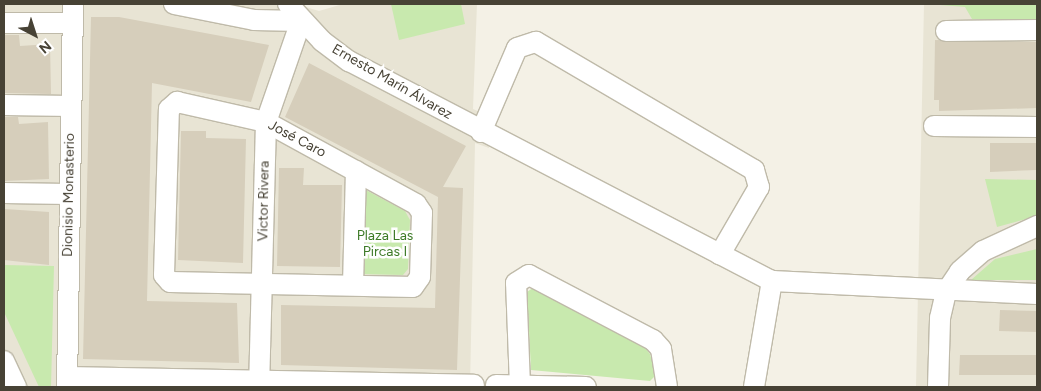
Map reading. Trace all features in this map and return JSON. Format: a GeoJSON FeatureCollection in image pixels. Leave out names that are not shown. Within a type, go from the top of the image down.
{"type":"FeatureCollection","features":[{"type":"Feature","properties":{"kind":"street"},"geometry":{"type":"LineString","coordinates":[[174,4],[254,20],[301,21]]}},
{"type":"Feature","properties":{"kind":"street","name":"Ernesto Marín Álvarez"},"geometry":{"type":"LineString","coordinates":[[288,4],[301,21],[349,61],[481,132],[772,280]]}},
{"type":"Feature","properties":{"kind":"street"},"geometry":{"type":"LineString","coordinates":[[4,22],[73,13]]}},
{"type":"Feature","properties":{"kind":"street","name":"Dionisio Monasterio"},"geometry":{"type":"LineString","coordinates":[[67,382],[68,194],[73,13]]}},
{"type":"Feature","properties":{"kind":"street","name":"Victor Rivera"},"geometry":{"type":"LineString","coordinates":[[259,384],[266,122],[301,21]]}},
{"type":"Feature","properties":{"kind":"street"},"geometry":{"type":"LineString","coordinates":[[946,31],[1037,30]]}},
{"type":"Feature","properties":{"kind":"street"},"geometry":{"type":"LineString","coordinates":[[481,132],[517,48],[536,42],[754,170],[759,187],[720,254]]}},
{"type":"Feature","properties":{"kind":"street","name":"José Caro"},"geometry":{"type":"LineString","coordinates":[[177,102],[266,122],[416,204],[422,213],[420,277],[413,287],[170,282],[164,275],[169,109],[177,102]]}},
{"type":"Feature","properties":{"kind":"street"},"geometry":{"type":"LineString","coordinates":[[4,105],[71,106]]}},
{"type":"Feature","properties":{"kind":"street"},"geometry":{"type":"LineString","coordinates":[[934,126],[1037,126]]}},
{"type":"Feature","properties":{"kind":"street"},"geometry":{"type":"LineString","coordinates":[[353,285],[356,172]]}},
{"type":"Feature","properties":{"kind":"street"},"geometry":{"type":"LineString","coordinates":[[4,193],[68,194]]}},
{"type":"Feature","properties":{"kind":"street"},"geometry":{"type":"LineString","coordinates":[[938,387],[940,318],[946,292],[960,271],[983,250],[1037,226]]}},
{"type":"Feature","properties":{"kind":"street"},"geometry":{"type":"LineString","coordinates":[[520,386],[516,283],[529,275],[653,340],[661,349],[667,387]]}},
{"type":"Feature","properties":{"kind":"street"},"geometry":{"type":"LineString","coordinates":[[754,387],[772,280],[946,292],[1037,294]]}},
{"type":"Feature","properties":{"kind":"street"},"geometry":{"type":"LineString","coordinates":[[4,361],[16,387]]}},
{"type":"Feature","properties":{"kind":"street"},"geometry":{"type":"LineString","coordinates":[[67,382],[474,385]]}},
{"type":"Feature","properties":{"kind":"street"},"geometry":{"type":"LineString","coordinates":[[496,385],[586,387]]}},
{"type":"Feature","properties":{"kind":"shaded area"},"geometry":{"type":"Polygon","coordinates":[[[4,4],[296,4],[319,11],[343,4],[477,4],[473,109],[490,116],[489,148],[475,143],[470,387],[4,387],[4,4]]]}},
{"type":"Feature","properties":{"kind":"shaded area"},"geometry":{"type":"Polygon","coordinates":[[[924,4],[1037,4],[1037,387],[916,387],[924,4]]]}},
{"type":"Feature","properties":{"kind":"green space"},"geometry":{"type":"Polygon","coordinates":[[[391,4],[461,4],[465,24],[399,40],[391,4]]]}},
{"type":"Feature","properties":{"kind":"green space"},"geometry":{"type":"Polygon","coordinates":[[[928,4],[1037,4],[1037,19],[972,19],[965,7],[928,4]]]}},
{"type":"Feature","properties":{"kind":"green space"},"geometry":{"type":"Polygon","coordinates":[[[985,179],[1037,180],[1037,216],[997,227],[985,179]]]}},
{"type":"Feature","properties":{"kind":"green space","name":"Plaza Las Pircas I"},"geometry":{"type":"Polygon","coordinates":[[[362,188],[405,211],[410,220],[408,269],[403,275],[359,274],[362,188]]]}},
{"type":"Feature","properties":{"kind":"green space"},"geometry":{"type":"Polygon","coordinates":[[[1037,249],[1037,280],[971,280],[995,259],[1037,249]]]}},
{"type":"Feature","properties":{"kind":"green space"},"geometry":{"type":"Polygon","coordinates":[[[4,265],[54,266],[51,387],[39,387],[4,312],[4,265]]]}},
{"type":"Feature","properties":{"kind":"green space"},"geometry":{"type":"Polygon","coordinates":[[[534,287],[642,344],[650,354],[656,375],[650,381],[531,370],[527,292],[534,287]]]}},
{"type":"Feature","properties":{"kind":"building"},"geometry":{"type":"Polygon","coordinates":[[[91,17],[119,17],[269,45],[251,102],[152,83],[147,301],[237,303],[239,363],[83,359],[91,17]]]}},
{"type":"Feature","properties":{"kind":"building"},"geometry":{"type":"Polygon","coordinates":[[[4,35],[19,35],[20,46],[50,44],[51,94],[4,93],[4,35]]]}},
{"type":"Feature","properties":{"kind":"building"},"geometry":{"type":"Polygon","coordinates":[[[935,40],[1037,42],[1037,108],[939,111],[939,100],[934,100],[935,40]]]}},
{"type":"Feature","properties":{"kind":"building"},"geometry":{"type":"Polygon","coordinates":[[[309,63],[466,146],[443,187],[463,188],[457,370],[281,365],[281,305],[435,308],[438,197],[285,117],[309,63]]]}},
{"type":"Feature","properties":{"kind":"building"},"geometry":{"type":"Polygon","coordinates":[[[4,117],[18,117],[19,124],[48,122],[49,179],[4,181],[4,117]]]}},
{"type":"Feature","properties":{"kind":"building"},"geometry":{"type":"Polygon","coordinates":[[[181,131],[206,131],[206,138],[246,139],[243,263],[178,260],[181,131]]]}},
{"type":"Feature","properties":{"kind":"building"},"geometry":{"type":"Polygon","coordinates":[[[990,143],[1037,143],[1036,170],[990,172],[990,143]]]}},
{"type":"Feature","properties":{"kind":"building"},"geometry":{"type":"Polygon","coordinates":[[[279,168],[304,168],[303,185],[342,185],[340,267],[277,266],[279,168]]]}},
{"type":"Feature","properties":{"kind":"building"},"geometry":{"type":"Polygon","coordinates":[[[5,209],[49,212],[49,265],[4,260],[5,209]]]}},
{"type":"Feature","properties":{"kind":"building"},"geometry":{"type":"Polygon","coordinates":[[[1000,310],[1037,311],[1037,332],[999,331],[1000,310]]]}},
{"type":"Feature","properties":{"kind":"building"},"geometry":{"type":"Polygon","coordinates":[[[960,355],[1037,355],[1037,375],[959,375],[960,355]]]}}]}
